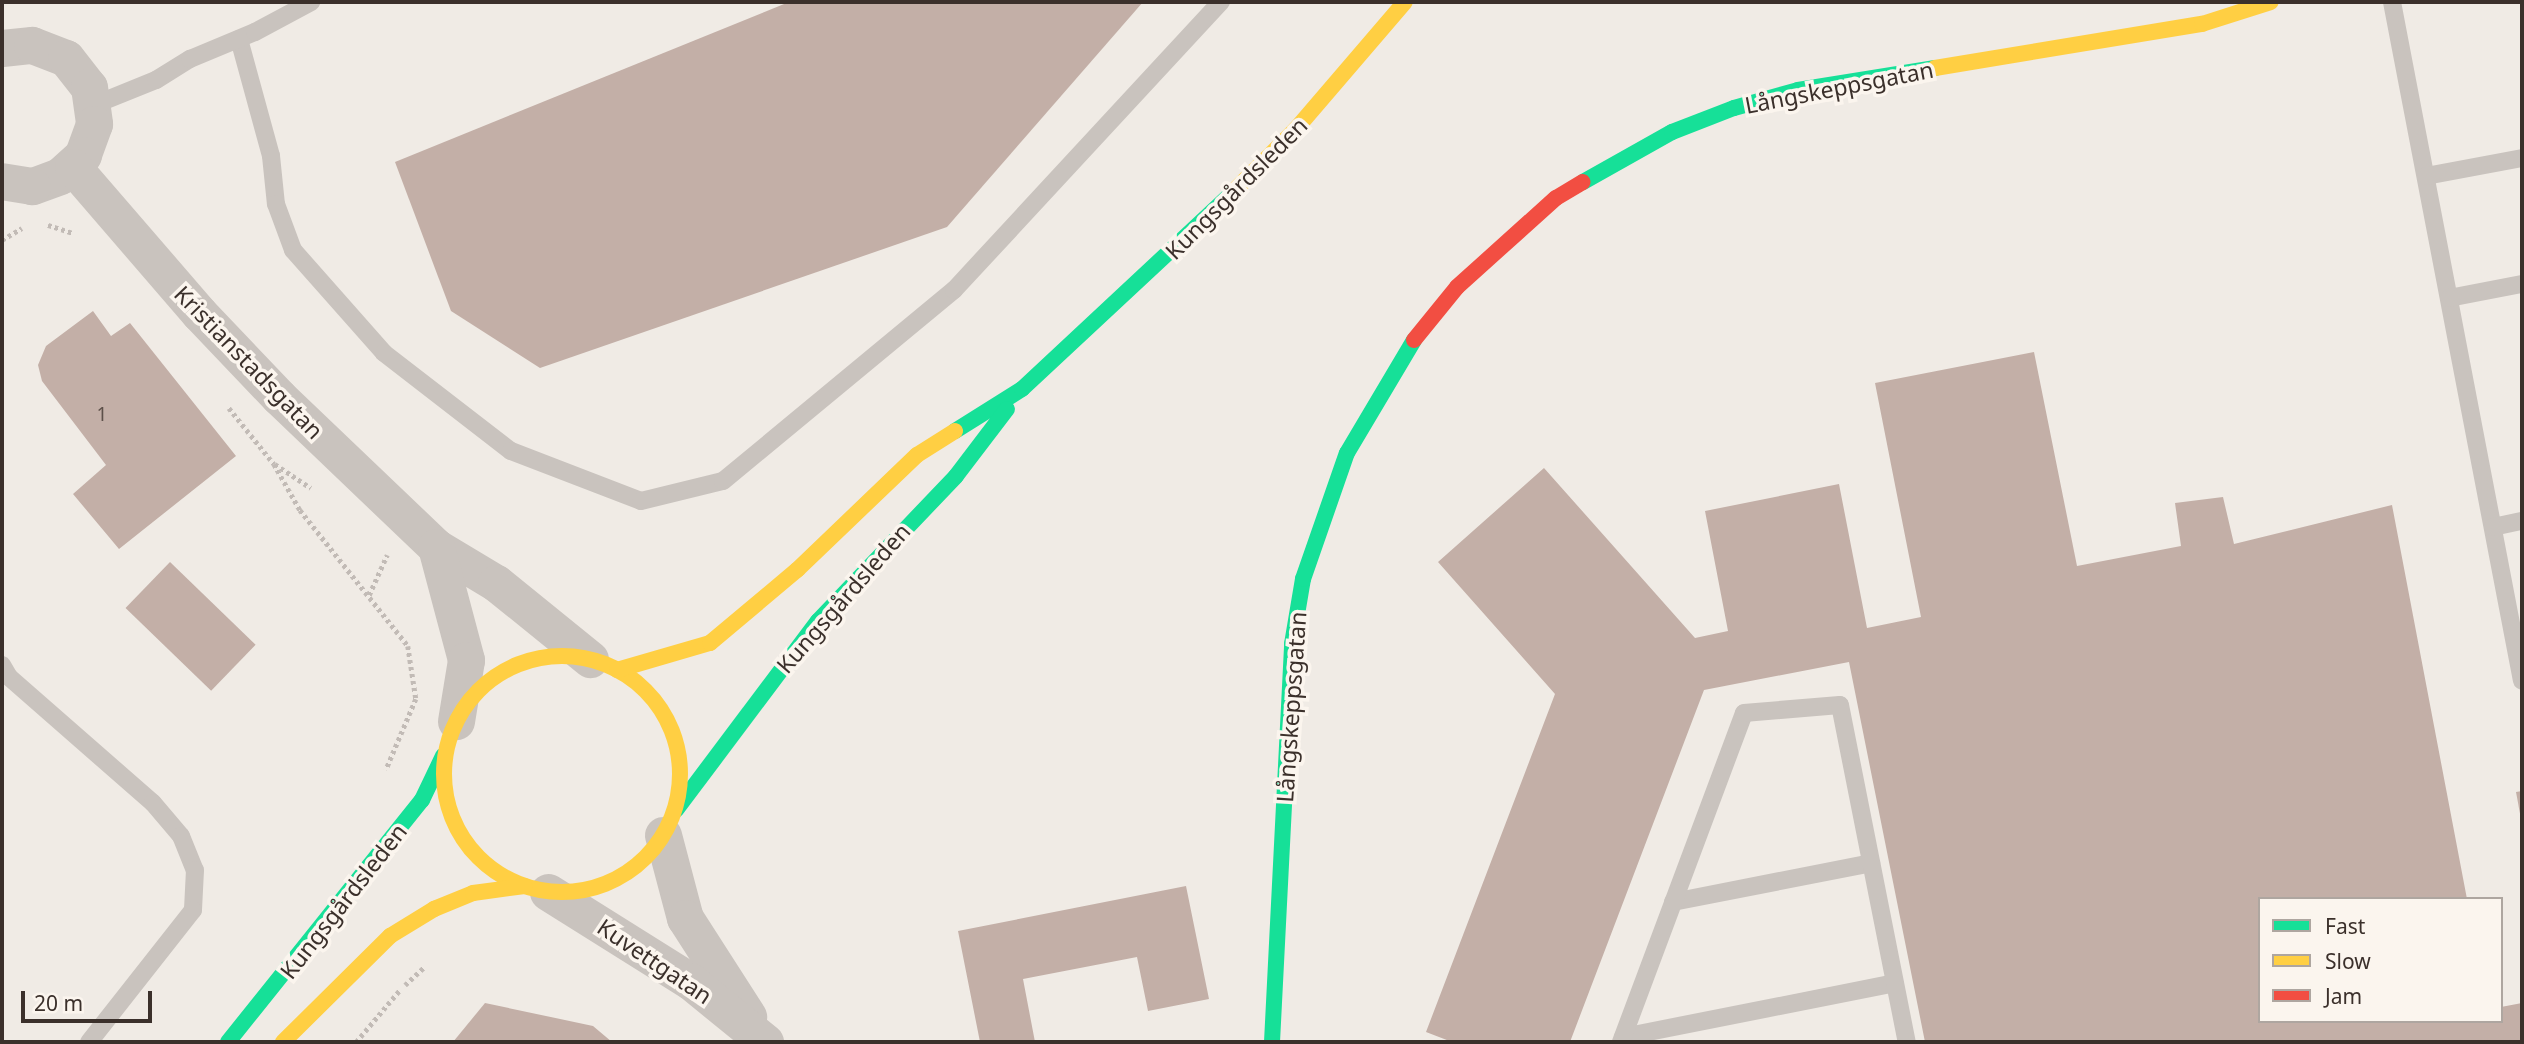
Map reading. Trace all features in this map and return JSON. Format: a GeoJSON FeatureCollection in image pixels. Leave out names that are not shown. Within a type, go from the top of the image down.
{"type":"FeatureCollection","features":[{"type":"Feature","properties":{"kind":"main road","name":"Kungsgårdsleden"},"geometry":{"type":"LineString","coordinates":[[228,1042],[298,960],[422,800],[451,736],[474,695],[498,674],[527,661],[559,656],[604,665],[674,657],[710,643],[797,570],[917,455],[1022,389],[1160,263],[1296,129],[1405,2]]}},
{"type":"Feature","properties":{"kind":"main road","name":"Långskeppsgatan"},"geometry":{"type":"LineString","coordinates":[[1272,1042],[1292,644],[1303,579],[1347,453],[1392,372],[1457,287],[1504,241],[1567,191],[1672,132],[1734,108],[1798,90],[2202,24],[2271,2]]}},
{"type":"Feature","properties":{"kind":"main road","name":"Kungsgårdsleden"},"geometry":{"type":"LineString","coordinates":[[283,1042],[390,936],[434,909],[474,893],[537,889],[582,891],[614,880],[642,861],[818,621],[956,476],[1022,389]]}},
{"type":"Feature","properties":{"kind":"main road","name":"Kungsgårdsleden"},"geometry":{"type":"LineString","coordinates":[[604,665],[659,707],[673,732],[680,787],[668,825]]}},
{"type":"Feature","properties":{"kind":"main road","name":"Kungsgårdsleden"},"geometry":{"type":"LineString","coordinates":[[451,736],[444,785],[453,818],[478,855],[495,871],[537,889]]}},
{"type":"Feature","properties":{"kind":"street"},"geometry":{"type":"LineString","coordinates":[[2,48],[32,45],[66,58],[89,87],[94,105],[90,141],[73,167],[32,186],[2,181]]}},
{"type":"Feature","properties":{"kind":"street","name":"Kristianstadsgatan"},"geometry":{"type":"LineString","coordinates":[[73,167],[270,388],[436,547],[496,583],[604,665]]}},
{"type":"Feature","properties":{"kind":"street"},"geometry":{"type":"LineString","coordinates":[[436,547],[466,660],[451,736]]}},
{"type":"Feature","properties":{"kind":"street","name":"Kuvettgatan"},"geometry":{"type":"LineString","coordinates":[[668,825],[685,918],[762,1039]]}},
{"type":"Feature","properties":{"kind":"street","name":"Kuvettgatan"},"geometry":{"type":"LineString","coordinates":[[537,889],[690,981],[762,1039]]}},
{"type":"Feature","properties":{"kind":"lane"},"geometry":{"type":"LineString","coordinates":[[94,105],[239,39],[310,2]]}},
{"type":"Feature","properties":{"kind":"lane"},"geometry":{"type":"LineString","coordinates":[[239,39],[271,156],[276,204],[293,250],[384,353],[511,451],[641,501],[723,481],[954,290],[1221,2]]}},
{"type":"Feature","properties":{"kind":"lane"},"geometry":{"type":"LineString","coordinates":[[2392,2],[2519,649],[2522,681]]}},
{"type":"Feature","properties":{"kind":"lane"},"geometry":{"type":"LineString","coordinates":[[2426,176],[2522,158]]}},
{"type":"Feature","properties":{"kind":"lane"},"geometry":{"type":"LineString","coordinates":[[2449,298],[2522,285]]}},
{"type":"Feature","properties":{"kind":"lane"},"geometry":{"type":"LineString","coordinates":[[2493,527],[2522,521]]}},
{"type":"Feature","properties":{"kind":"lane"},"geometry":{"type":"LineString","coordinates":[[2,666],[9,677],[153,803],[181,836],[195,870],[194,910],[89,1042]]}},
{"type":"Feature","properties":{"kind":"lane"},"geometry":{"type":"LineString","coordinates":[[1622,1040],[1744,713],[1840,705],[1907,1042]]}},
{"type":"Feature","properties":{"kind":"lane"},"geometry":{"type":"LineString","coordinates":[[1674,902],[1871,863]]}},
{"type":"Feature","properties":{"kind":"lane"},"geometry":{"type":"LineString","coordinates":[[1622,1040],[1895,983]]}},
{"type":"Feature","properties":{"kind":"path"},"geometry":{"type":"LineString","coordinates":[[42,224],[76,236]]}},
{"type":"Feature","properties":{"kind":"path"},"geometry":{"type":"LineString","coordinates":[[2,240],[30,226]]}},
{"type":"Feature","properties":{"kind":"path"},"geometry":{"type":"LineString","coordinates":[[222,400],[274,464],[300,510],[408,646],[416,699],[381,781]]}},
{"type":"Feature","properties":{"kind":"path"},"geometry":{"type":"LineString","coordinates":[[274,464],[323,496]]}},
{"type":"Feature","properties":{"kind":"path"},"geometry":{"type":"LineString","coordinates":[[369,595],[387,555]]}},
{"type":"Feature","properties":{"kind":"building"},"geometry":{"type":"Polygon","coordinates":[[[789,2],[1143,2],[947,227],[540,368],[451,311],[395,162],[789,2]]]}},
{"type":"Feature","properties":{"kind":"building"},"geometry":{"type":"Polygon","coordinates":[[[93,311],[111,336],[130,323],[236,456],[119,549],[73,494],[106,465],[42,381],[38,365],[46,346],[93,311]]]}},
{"type":"Feature","properties":{"kind":"building"},"geometry":{"type":"Polygon","coordinates":[[[2034,352],[2077,566],[2181,546],[2175,503],[2223,497],[2234,544],[2392,505],[2467,897],[2258,897],[2258,1023],[2503,1023],[2503,1007],[2522,1003],[2522,1042],[1925,1042],[1849,662],[1704,690],[1570,1042],[1452,1042],[1426,1032],[1555,694],[1438,562],[1544,468],[1695,638],[1728,631],[1705,511],[1839,484],[1867,628],[1921,617],[1875,383],[2034,352]]]}},
{"type":"Feature","properties":{"kind":"building"},"geometry":{"type":"Polygon","coordinates":[[[170,562],[256,645],[211,691],[126,608],[170,562]]]}},
{"type":"Feature","properties":{"kind":"building"},"geometry":{"type":"Polygon","coordinates":[[[2522,791],[2522,819],[2521,819],[2516,792],[2522,791]]]}},
{"type":"Feature","properties":{"kind":"building"},"geometry":{"type":"Polygon","coordinates":[[[1186,886],[1209,999],[1148,1011],[1137,957],[1023,979],[1035,1042],[980,1042],[958,931],[1186,886]]]}},
{"type":"Feature","properties":{"kind":"building"},"geometry":{"type":"Polygon","coordinates":[[[485,1003],[593,1026],[612,1042],[453,1042],[485,1003]]]}},
{"type":"Feature","properties":{"kind":"traffic: fast"},"geometry":{"type":"LineString","coordinates":[[1583,182],[1672,132],[1734,108],[1798,90],[1935,68]]}},
{"type":"Feature","properties":{"kind":"traffic: fast"},"geometry":{"type":"LineString","coordinates":[[955,431],[1022,389],[1234,191]]}},
{"type":"Feature","properties":{"kind":"traffic: fast"},"geometry":{"type":"LineString","coordinates":[[1272,1042],[1292,644],[1303,579],[1347,453],[1414,340]]}},
{"type":"Feature","properties":{"kind":"traffic: fast"},"geometry":{"type":"LineString","coordinates":[[676,810],[818,621],[956,476],[1007,409]]}},
{"type":"Feature","properties":{"kind":"traffic: fast"},"geometry":{"type":"LineString","coordinates":[[228,1042],[422,800],[443,756]]}},
{"type":"Feature","properties":{"kind":"traffic: slow"},"geometry":{"type":"LineString","coordinates":[[1234,191],[1296,129],[1405,2]]}},
{"type":"Feature","properties":{"kind":"traffic: slow"},"geometry":{"type":"LineString","coordinates":[[1935,68],[2202,24],[2271,2]]}},
{"type":"Feature","properties":{"kind":"traffic: slow"},"geometry":{"type":"LineString","coordinates":[[617,670],[710,643],[797,570],[917,455],[955,431]]}},
{"type":"Feature","properties":{"kind":"traffic: slow"},"geometry":{"type":"LineString","coordinates":[[562,656],[607,665],[637,683],[653,699],[671,729],[680,774],[671,819],[653,849],[637,865],[607,883],[562,892],[517,883],[487,865],[471,849],[453,819],[444,774],[453,729],[471,699],[487,683],[517,665],[562,656]]}},
{"type":"Feature","properties":{"kind":"traffic: slow"},"geometry":{"type":"LineString","coordinates":[[283,1042],[390,936],[434,909],[473,893],[525,886]]}},
{"type":"Feature","properties":{"kind":"traffic: jam"},"geometry":{"type":"LineString","coordinates":[[1414,340],[1457,287],[1556,198],[1583,182]]}}]}
